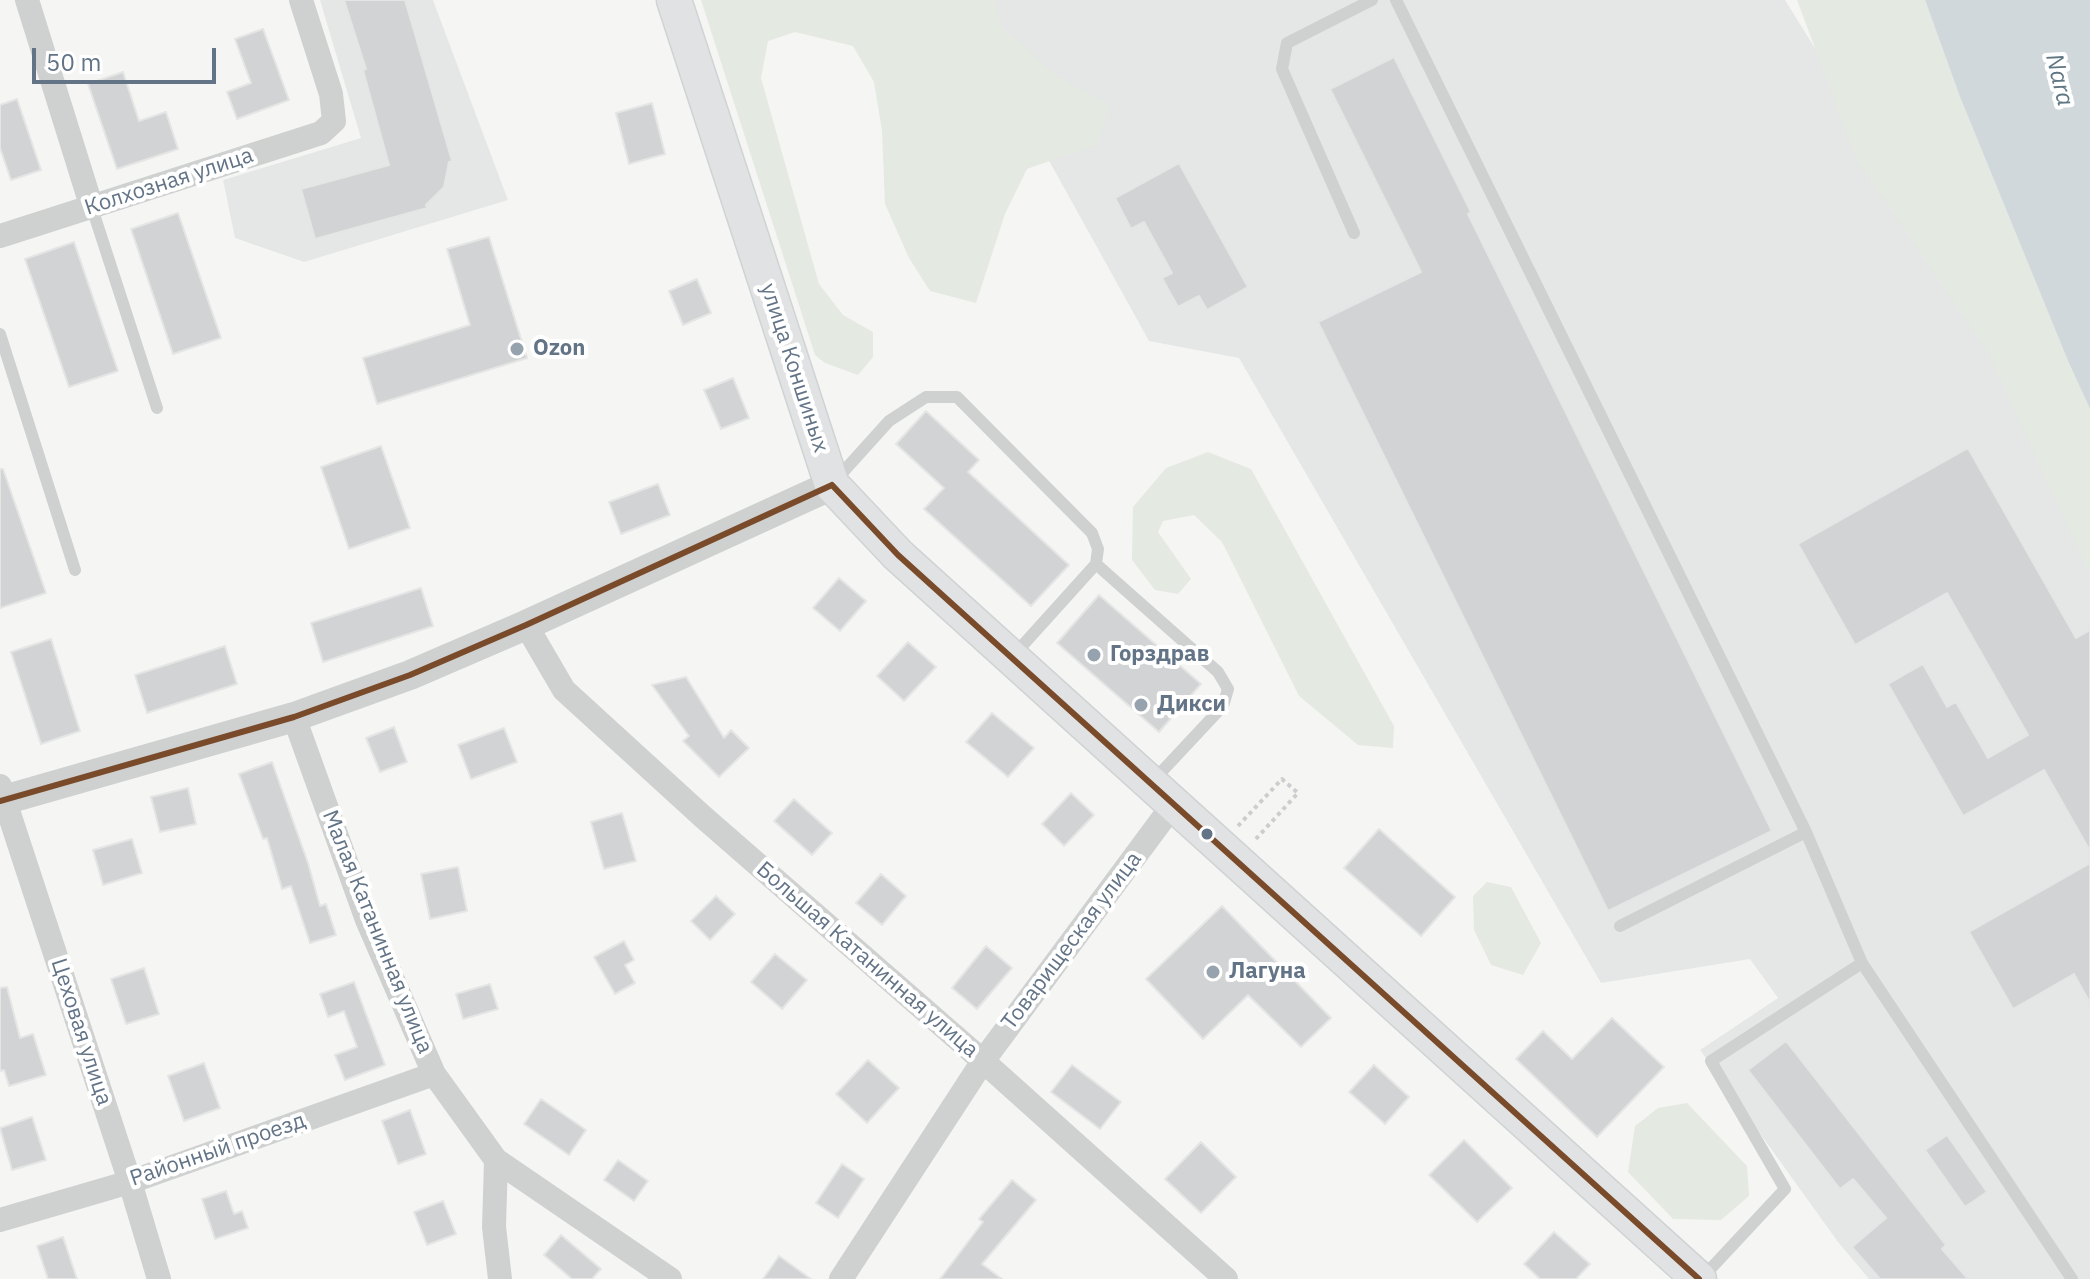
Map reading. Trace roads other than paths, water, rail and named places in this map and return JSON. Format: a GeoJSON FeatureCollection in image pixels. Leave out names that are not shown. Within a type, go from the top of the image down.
{"type":"FeatureCollection","features":[{"type":"Feature","properties":{"kind":"main road","name":"улица Коншиных"},"geometry":{"type":"LineString","coordinates":[[674,0],[832,485],[898,555],[1700,1279]]}},
{"type":"Feature","properties":{"kind":"street"},"geometry":{"type":"LineString","coordinates":[[27,0],[92,208]]}},
{"type":"Feature","properties":{"kind":"street","name":"Колхозная улица"},"geometry":{"type":"LineString","coordinates":[[0,236],[321,133],[334,121],[331,94],[301,0]]}},
{"type":"Feature","properties":{"kind":"street"},"geometry":{"type":"LineString","coordinates":[[1,795],[294,717],[410,675],[832,485]]}},
{"type":"Feature","properties":{"kind":"street","name":"Большая Катанинная улица"},"geometry":{"type":"LineString","coordinates":[[526,625],[564,690],[702,816],[983,1061],[1226,1279]]}},
{"type":"Feature","properties":{"kind":"street","name":"Малая Катанинная улица"},"geometry":{"type":"LineString","coordinates":[[294,717],[367,920],[434,1074],[496,1160],[670,1279]]}},
{"type":"Feature","properties":{"kind":"street","name":"Товарищеская улица"},"geometry":{"type":"LineString","coordinates":[[841,1279],[1162,794]]}},
{"type":"Feature","properties":{"kind":"street","name":"Цеховая улица"},"geometry":{"type":"LineString","coordinates":[[1,795],[130,1182],[159,1279]]}},
{"type":"Feature","properties":{"kind":"street","name":"Районный проезд"},"geometry":{"type":"LineString","coordinates":[[0,1220],[130,1182],[434,1074]]}},
{"type":"Feature","properties":{"kind":"street"},"geometry":{"type":"LineString","coordinates":[[496,1160],[494,1227],[500,1279]]}},
{"type":"Feature","properties":{"kind":"lane"},"geometry":{"type":"LineString","coordinates":[[1354,233],[1282,69],[1287,43],[1372,0]]}},
{"type":"Feature","properties":{"kind":"lane"},"geometry":{"type":"LineString","coordinates":[[1396,0],[1806,832],[1862,963],[2072,1279]]}},
{"type":"Feature","properties":{"kind":"lane"},"geometry":{"type":"LineString","coordinates":[[92,208],[157,408]]}},
{"type":"Feature","properties":{"kind":"lane"},"geometry":{"type":"LineString","coordinates":[[0,334],[75,570]]}},
{"type":"Feature","properties":{"kind":"lane"},"geometry":{"type":"LineString","coordinates":[[832,485],[889,421],[926,397],[957,397],[1092,533],[1098,549],[1096,564],[1012,658]]}},
{"type":"Feature","properties":{"kind":"lane"},"geometry":{"type":"LineString","coordinates":[[1096,564],[1218,672],[1228,689],[1223,706],[1162,794]]}},
{"type":"Feature","properties":{"kind":"lane"},"geometry":{"type":"LineString","coordinates":[[1620,926],[1806,832]]}},
{"type":"Feature","properties":{"kind":"lane"},"geometry":{"type":"LineString","coordinates":[[1700,1279],[1785,1189],[1711,1061],[1862,963]]}},
{"type":"Feature","properties":{"kind":"water","name":"Nara"},"geometry":{"type":"Polygon","coordinates":[[[1925,0],[2090,0],[2090,409],[1960,97],[1925,0]]]}},
{"type":"Feature","properties":{"kind":"place","name":"Ozon"},"geometry":{"type":"Point","coordinates":[517,349]}},
{"type":"Feature","properties":{"kind":"place","name":"Горздрав"},"geometry":{"type":"Point","coordinates":[1094,655]}},
{"type":"Feature","properties":{"kind":"place","name":"Дикси"},"geometry":{"type":"Point","coordinates":[1141,705]}},
{"type":"Feature","properties":{"kind":"place","name":"Лагуна"},"geometry":{"type":"Point","coordinates":[1213,972]}}]}
